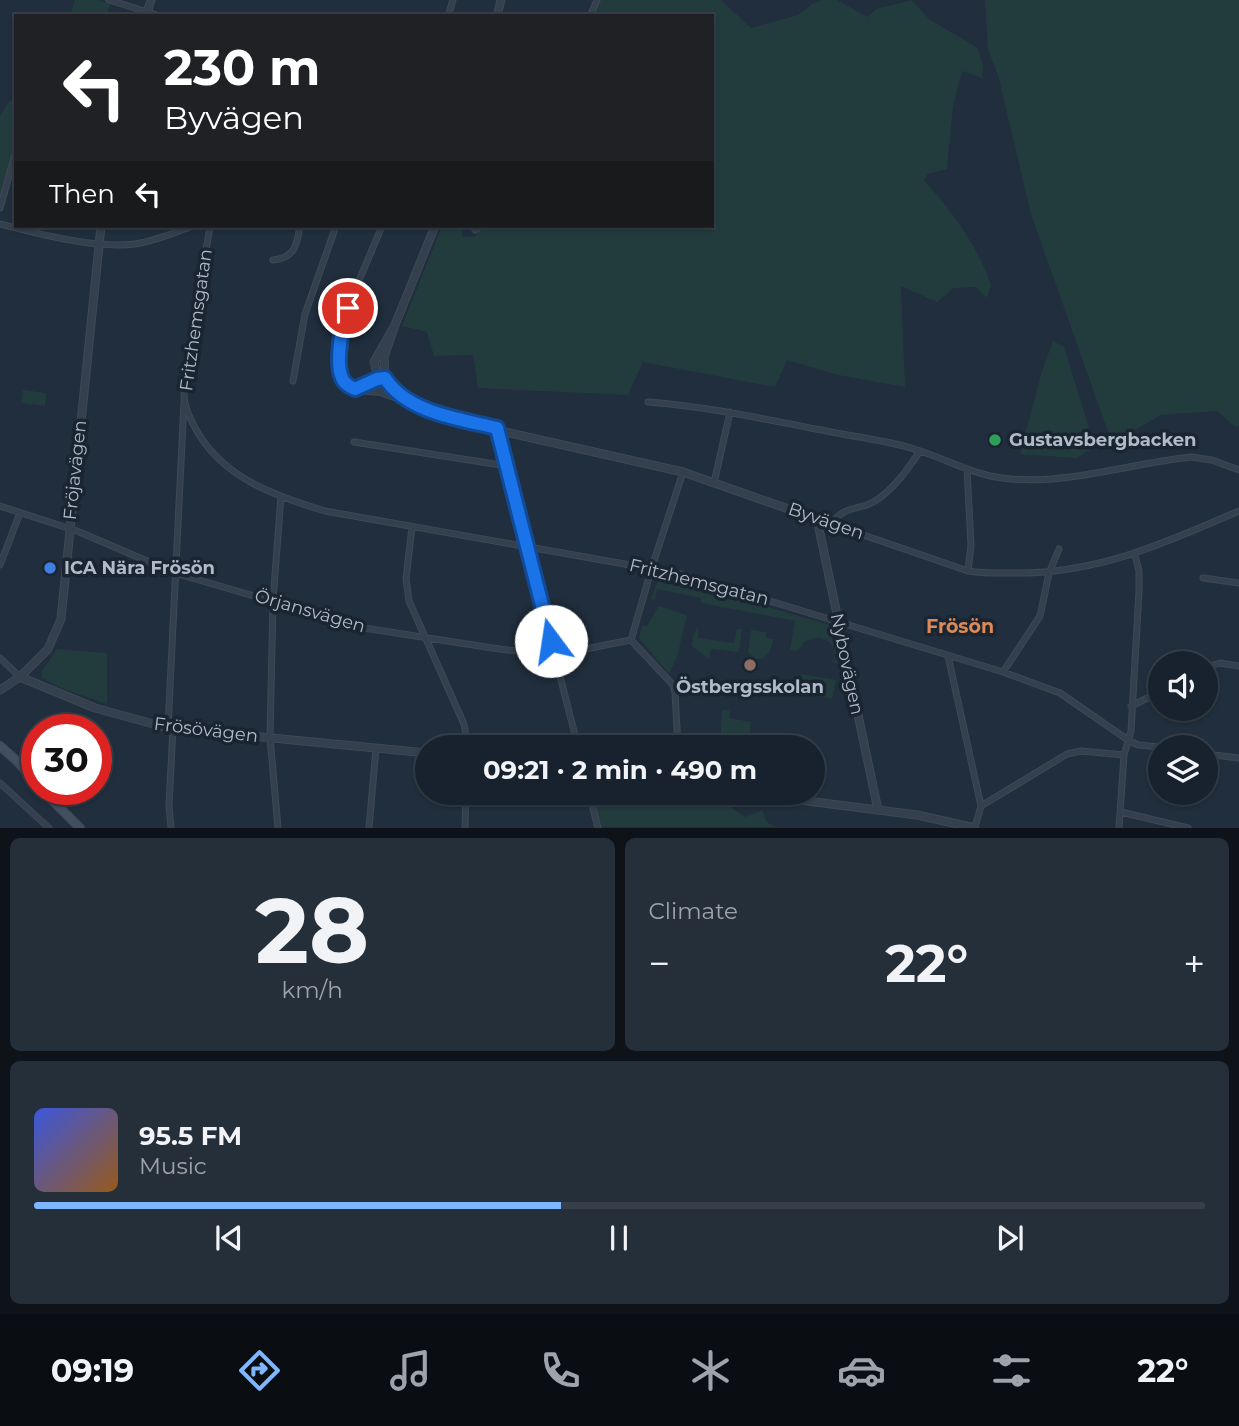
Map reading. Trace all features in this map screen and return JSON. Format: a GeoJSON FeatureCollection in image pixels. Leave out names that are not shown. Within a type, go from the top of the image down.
{"type":"FeatureCollection","features":[{"type":"Feature","properties":{"kind":"main road"},"geometry":{"type":"LineString","coordinates":[[0,746],[21,766]]}},
{"type":"Feature","properties":{"kind":"main road"},"geometry":{"type":"LineString","coordinates":[[57,805],[80,828]]}},
{"type":"Feature","properties":{"kind":"street"},"geometry":{"type":"LineString","coordinates":[[109,0],[147,14],[151,0]]}},
{"type":"Feature","properties":{"kind":"street"},"geometry":{"type":"LineString","coordinates":[[0,208],[14,158]]}},
{"type":"Feature","properties":{"kind":"street"},"geometry":{"type":"LineString","coordinates":[[16,228],[47,236],[132,245],[158,240],[188,228]]}},
{"type":"Feature","properties":{"kind":"street","name":"Fröjavägen"},"geometry":{"type":"LineString","coordinates":[[0,690],[20,677],[48,649],[61,619],[101,228]]}},
{"type":"Feature","properties":{"kind":"street","name":"Fritzhemsgatan"},"geometry":{"type":"LineString","coordinates":[[210,228],[184,399],[192,423],[207,447],[224,466],[244,480],[325,511],[528,548],[652,567],[838,621],[1003,671],[1060,693],[1128,740],[1148,746]]}},
{"type":"Feature","properties":{"kind":"street"},"geometry":{"type":"LineString","coordinates":[[273,260],[290,255],[298,244],[300,228]]}},
{"type":"Feature","properties":{"kind":"street"},"geometry":{"type":"LineString","coordinates":[[293,381],[304,314],[335,228]]}},
{"type":"Feature","properties":{"kind":"street"},"geometry":{"type":"LineString","coordinates":[[381,228],[342,321],[341,376],[349,386],[365,393],[382,392],[384,357],[394,325],[434,228]]}},
{"type":"Feature","properties":{"kind":"street"},"geometry":{"type":"LineString","coordinates":[[355,389],[383,380]]}},
{"type":"Feature","properties":{"kind":"street","name":"Byvägen"},"geometry":{"type":"LineString","coordinates":[[383,380],[411,402]]}},
{"type":"Feature","properties":{"kind":"street","name":"Byvägen"},"geometry":{"type":"LineString","coordinates":[[382,392],[448,416],[505,432],[683,472],[982,574],[1049,573],[1098,565],[1135,555],[1239,511]]}},
{"type":"Feature","properties":{"kind":"street"},"geometry":{"type":"LineString","coordinates":[[171,828],[170,728],[184,399]]}},
{"type":"Feature","properties":{"kind":"street"},"geometry":{"type":"LineString","coordinates":[[648,402],[730,412],[920,450],[987,476],[1011,479],[1048,479],[1191,457],[1212,460],[1239,470]]}},
{"type":"Feature","properties":{"kind":"street"},"geometry":{"type":"LineString","coordinates":[[713,483],[730,412]]}},
{"type":"Feature","properties":{"kind":"street"},"geometry":{"type":"LineString","coordinates":[[497,428],[575,735]]}},
{"type":"Feature","properties":{"kind":"street"},"geometry":{"type":"LineString","coordinates":[[354,442],[507,466]]}},
{"type":"Feature","properties":{"kind":"street"},"geometry":{"type":"LineString","coordinates":[[832,523],[840,512],[877,500],[907,471],[920,450]]}},
{"type":"Feature","properties":{"kind":"street"},"geometry":{"type":"LineString","coordinates":[[967,469],[971,545],[968,571]]}},
{"type":"Feature","properties":{"kind":"street"},"geometry":{"type":"LineString","coordinates":[[677,735],[673,685],[631,640],[683,472]]}},
{"type":"Feature","properties":{"kind":"street"},"geometry":{"type":"LineString","coordinates":[[278,828],[270,737],[273,601],[281,496]]}},
{"type":"Feature","properties":{"kind":"street","name":"Örjansvägen"},"geometry":{"type":"LineString","coordinates":[[0,506],[69,529],[175,573],[365,628],[555,655],[631,640]]}},
{"type":"Feature","properties":{"kind":"street"},"geometry":{"type":"LineString","coordinates":[[0,565],[20,513]]}},
{"type":"Feature","properties":{"kind":"street","name":"Nybovägen"},"geometry":{"type":"LineString","coordinates":[[817,519],[878,810]]}},
{"type":"Feature","properties":{"kind":"street"},"geometry":{"type":"LineString","coordinates":[[412,527],[407,590],[424,637],[464,724],[466,735]]}},
{"type":"Feature","properties":{"kind":"street"},"geometry":{"type":"LineString","coordinates":[[1003,671],[1040,616],[1049,573],[1059,549]]}},
{"type":"Feature","properties":{"kind":"street"},"geometry":{"type":"LineString","coordinates":[[1119,828],[1124,755],[1131,731],[1139,591],[1139,571],[1135,555]]}},
{"type":"Feature","properties":{"kind":"street"},"geometry":{"type":"LineString","coordinates":[[1203,578],[1239,583]]}},
{"type":"Feature","properties":{"kind":"street"},"geometry":{"type":"LineString","coordinates":[[825,803],[942,819],[975,827],[981,806],[948,656]]}},
{"type":"Feature","properties":{"kind":"street","name":"Frösövägen"},"geometry":{"type":"LineString","coordinates":[[0,658],[20,677],[97,708],[170,728],[415,752]]}},
{"type":"Feature","properties":{"kind":"street"},"geometry":{"type":"LineString","coordinates":[[1218,664],[1239,666]]}},
{"type":"Feature","properties":{"kind":"street"},"geometry":{"type":"LineString","coordinates":[[1131,706],[1148,698]]}},
{"type":"Feature","properties":{"kind":"street"},"geometry":{"type":"LineString","coordinates":[[369,828],[376,748]]}},
{"type":"Feature","properties":{"kind":"street"},"geometry":{"type":"LineString","coordinates":[[981,806],[1068,754],[1081,751],[1124,755]]}},
{"type":"Feature","properties":{"kind":"street"},"geometry":{"type":"LineString","coordinates":[[1218,755],[1239,758]]}},
{"type":"Feature","properties":{"kind":"street"},"geometry":{"type":"LineString","coordinates":[[0,783],[49,828]]}},
{"type":"Feature","properties":{"kind":"street"},"geometry":{"type":"LineString","coordinates":[[465,828],[466,805]]}},
{"type":"Feature","properties":{"kind":"street"},"geometry":{"type":"LineString","coordinates":[[592,805],[598,828]]}},
{"type":"Feature","properties":{"kind":"street"},"geometry":{"type":"LineString","coordinates":[[1121,812],[1188,828]]}},
{"type":"Feature","properties":{"kind":"street"},"geometry":{"type":"LineString","coordinates":[[38,828],[39,819]]}},
{"type":"Feature","properties":{"kind":"green space"},"geometry":{"type":"Polygon","coordinates":[[[75,0],[98,0],[110,4],[107,14],[71,14],[75,0]]]}},
{"type":"Feature","properties":{"kind":"green space"},"geometry":{"type":"Polygon","coordinates":[[[599,0],[721,0],[751,28],[798,15],[822,0],[837,0],[868,17],[876,9],[912,0],[929,19],[978,48],[983,67],[982,78],[962,71],[953,107],[947,169],[927,174],[924,181],[963,230],[991,285],[987,298],[976,287],[954,288],[937,302],[901,286],[905,387],[838,375],[787,360],[775,387],[643,362],[628,395],[478,388],[473,355],[434,356],[427,332],[402,326],[441,228],[463,228],[462,237],[475,237],[482,228],[714,228],[714,14],[593,14],[599,0]]]}},
{"type":"Feature","properties":{"kind":"green space"},"geometry":{"type":"Polygon","coordinates":[[[985,0],[1239,0],[1239,426],[1235,427],[1217,411],[1161,415],[1112,443],[1031,214],[998,75],[988,50],[985,0]]]}},
{"type":"Feature","properties":{"kind":"green space"},"geometry":{"type":"Polygon","coordinates":[[[10,100],[14,101],[14,154],[0,201],[0,116],[10,100]]]}},
{"type":"Feature","properties":{"kind":"green space"},"geometry":{"type":"Polygon","coordinates":[[[1053,341],[1064,347],[1095,447],[1076,458],[1020,454],[1042,371],[1053,341]]]}},
{"type":"Feature","properties":{"kind":"green space"},"geometry":{"type":"Polygon","coordinates":[[[23,390],[46,393],[45,406],[21,403],[23,390]]]}},
{"type":"Feature","properties":{"kind":"green space"},"geometry":{"type":"Polygon","coordinates":[[[660,575],[836,627],[843,663],[830,662],[836,660],[834,649],[830,643],[819,637],[804,642],[798,651],[790,650],[795,621],[701,603],[701,598],[657,589],[655,600],[651,599],[660,575]]]}},
{"type":"Feature","properties":{"kind":"green space"},"geometry":{"type":"Polygon","coordinates":[[[659,606],[687,615],[677,657],[669,674],[639,638],[642,625],[647,626],[659,606]]]}},
{"type":"Feature","properties":{"kind":"green space"},"geometry":{"type":"Polygon","coordinates":[[[698,626],[698,638],[734,643],[737,629],[742,629],[739,652],[711,649],[709,659],[692,646],[698,626]]]}},
{"type":"Feature","properties":{"kind":"green space"},"geometry":{"type":"Polygon","coordinates":[[[751,630],[766,632],[766,638],[774,639],[769,653],[762,659],[755,659],[748,652],[751,630]]]}},
{"type":"Feature","properties":{"kind":"green space"},"geometry":{"type":"Polygon","coordinates":[[[57,649],[107,653],[107,704],[61,688],[42,678],[42,671],[57,649]]]}},
{"type":"Feature","properties":{"kind":"green space"},"geometry":{"type":"Polygon","coordinates":[[[801,674],[836,680],[832,699],[798,693],[801,674]]]}},
{"type":"Feature","properties":{"kind":"green space"},"geometry":{"type":"Polygon","coordinates":[[[722,710],[730,711],[729,718],[751,722],[749,735],[721,735],[722,710]]]}},
{"type":"Feature","properties":{"kind":"green space"},"geometry":{"type":"Polygon","coordinates":[[[594,805],[727,805],[746,817],[762,810],[767,822],[776,827],[600,827],[594,805]]]}},
{"type":"Feature","properties":{"kind":"place","name":"Gustavsbergbacken"},"geometry":{"type":"Point","coordinates":[995,440]}},
{"type":"Feature","properties":{"kind":"place","name":"ICA Nära Frösön"},"geometry":{"type":"Point","coordinates":[50,568]}},
{"type":"Feature","properties":{"kind":"place","name":"Östbergsskolan"},"geometry":{"type":"Point","coordinates":[750,665]}},
{"type":"Feature","properties":{"kind":"district","name":"Frösön"},"geometry":{"type":"Point","coordinates":[960,626]}},
{"type":"Feature","properties":{"kind":"route"},"geometry":{"type":"LineString","coordinates":[[348,308],[342,321],[340,353],[341,376],[349,386],[355,389],[385,378],[411,402],[448,416],[497,428],[551,641]]}}]}
